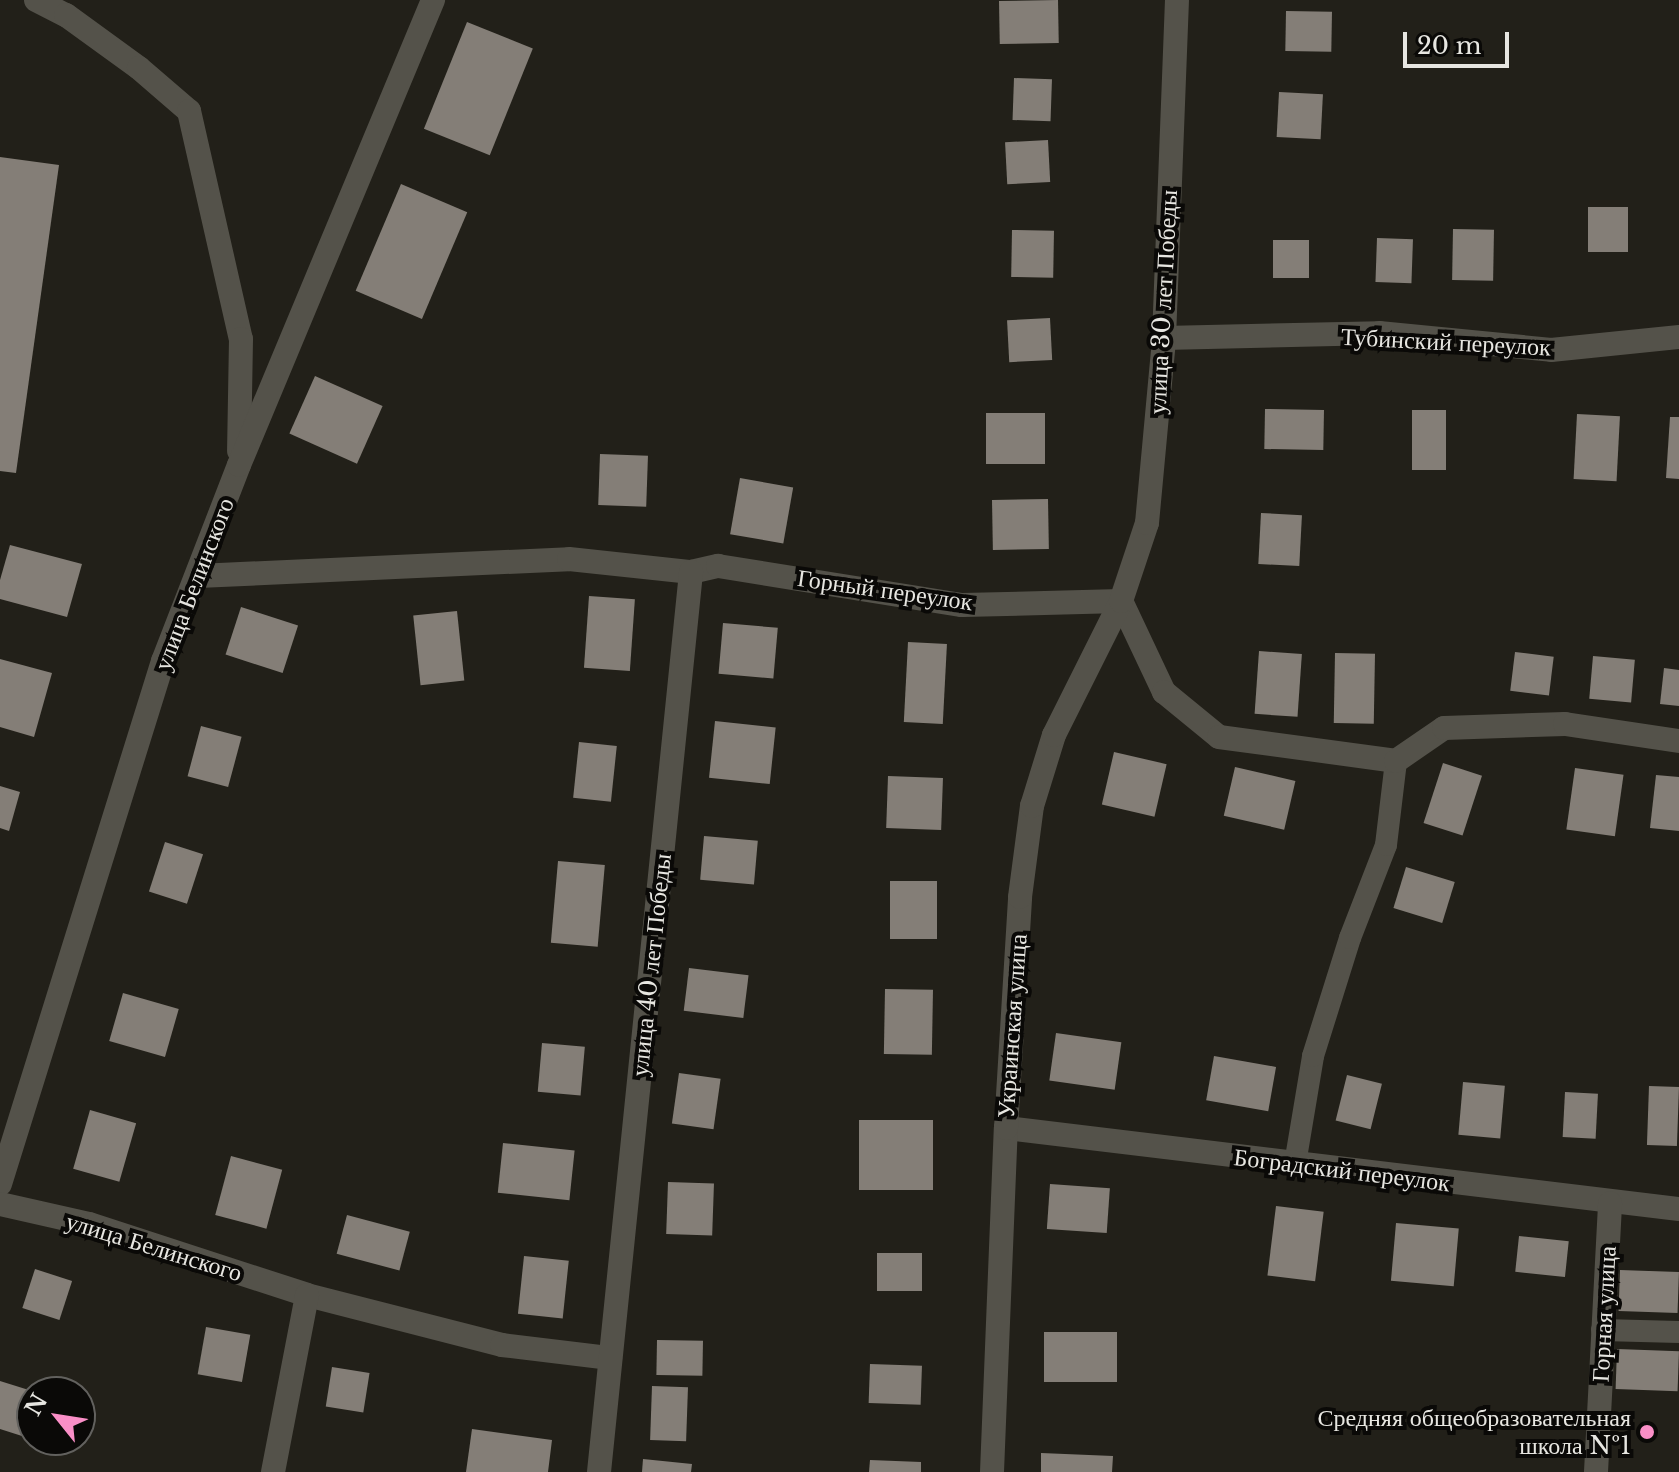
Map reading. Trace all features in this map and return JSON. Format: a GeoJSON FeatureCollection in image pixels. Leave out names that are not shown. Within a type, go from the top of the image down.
{"type":"FeatureCollection","features":[{"type":"Feature","properties":{"kind":"street"},"geometry":{"type":"LineString","coordinates":[[36,0],[66,15],[115,50],[189,111],[241,339],[239,465]]}},
{"type":"Feature","properties":{"kind":"street","name":"улица Белинского"},"geometry":{"type":"LineString","coordinates":[[0,1184],[163,661],[239,465],[433,0]]}},
{"type":"Feature","properties":{"kind":"street","name":"улица 30 лет Победы"},"geometry":{"type":"LineString","coordinates":[[1121,601],[1147,523],[1164,338],[1177,0]]}},
{"type":"Feature","properties":{"kind":"street","name":"Тубинский переулок"},"geometry":{"type":"LineString","coordinates":[[1164,338],[1379,333],[1551,350],[1679,337]]}},
{"type":"Feature","properties":{"kind":"street","name":"Горный переулок"},"geometry":{"type":"LineString","coordinates":[[198,576],[569,559],[691,572],[718,566],[962,605],[1121,601]]}},
{"type":"Feature","properties":{"kind":"street","name":"улица 40 лет Победы"},"geometry":{"type":"LineString","coordinates":[[599,1472],[691,572]]}},
{"type":"Feature","properties":{"kind":"street"},"geometry":{"type":"LineString","coordinates":[[1121,601],[1164,692],[1219,737],[1396,761],[1444,728],[1565,724],[1679,741]]}},
{"type":"Feature","properties":{"kind":"street","name":"Украинская улица"},"geometry":{"type":"LineString","coordinates":[[992,1472],[1006,1128],[1020,897],[1032,806],[1054,735],[1121,601]]}},
{"type":"Feature","properties":{"kind":"street","name":"Боградский переулок"},"geometry":{"type":"LineString","coordinates":[[1006,1128],[1679,1209]]}},
{"type":"Feature","properties":{"kind":"street","name":"Горная улица"},"geometry":{"type":"LineString","coordinates":[[1596,1472],[1610,1203]]}},
{"type":"Feature","properties":{"kind":"street","name":"улица Белинского"},"geometry":{"type":"LineString","coordinates":[[0,1204],[89,1224],[307,1295]]}},
{"type":"Feature","properties":{"kind":"street"},"geometry":{"type":"LineString","coordinates":[[273,1472],[307,1295],[502,1345],[610,1358]]}},
{"type":"Feature","properties":{"kind":"lane"},"geometry":{"type":"LineString","coordinates":[[1295,1164],[1313,1056],[1350,938],[1386,845],[1396,761]]}},
{"type":"Feature","properties":{"kind":"lane"},"geometry":{"type":"LineString","coordinates":[[1602,1330],[1679,1332]]}},
{"type":"Feature","properties":{"kind":"building"},"geometry":{"type":"Polygon","coordinates":[[[1058,0],[1059,43],[1000,44],[999,1],[1058,0]]]}},
{"type":"Feature","properties":{"kind":"building"},"geometry":{"type":"Polygon","coordinates":[[[1286,11],[1332,12],[1331,52],[1285,51],[1286,11]]]}},
{"type":"Feature","properties":{"kind":"building"},"geometry":{"type":"Polygon","coordinates":[[[467,22],[533,49],[490,155],[424,129],[467,22]]]}},
{"type":"Feature","properties":{"kind":"building"},"geometry":{"type":"Polygon","coordinates":[[[1014,78],[1052,79],[1051,121],[1013,120],[1014,78]]]}},
{"type":"Feature","properties":{"kind":"building"},"geometry":{"type":"Polygon","coordinates":[[[1279,92],[1323,94],[1321,139],[1277,137],[1279,92]]]}},
{"type":"Feature","properties":{"kind":"building"},"geometry":{"type":"Polygon","coordinates":[[[1048,140],[1050,182],[1007,184],[1005,142],[1048,140]]]}},
{"type":"Feature","properties":{"kind":"building"},"geometry":{"type":"Polygon","coordinates":[[[0,157],[59,165],[16,473],[0,471],[0,157]]]}},
{"type":"Feature","properties":{"kind":"building"},"geometry":{"type":"Polygon","coordinates":[[[401,184],[467,212],[422,319],[356,291],[401,184]]]}},
{"type":"Feature","properties":{"kind":"building"},"geometry":{"type":"Polygon","coordinates":[[[1588,207],[1628,207],[1628,252],[1588,252],[1588,207]]]}},
{"type":"Feature","properties":{"kind":"building"},"geometry":{"type":"Polygon","coordinates":[[[1453,229],[1494,230],[1493,281],[1452,280],[1453,229]]]}},
{"type":"Feature","properties":{"kind":"building"},"geometry":{"type":"Polygon","coordinates":[[[1012,230],[1054,231],[1053,278],[1011,277],[1012,230]]]}},
{"type":"Feature","properties":{"kind":"building"},"geometry":{"type":"Polygon","coordinates":[[[1377,238],[1413,239],[1411,283],[1375,282],[1377,238]]]}},
{"type":"Feature","properties":{"kind":"building"},"geometry":{"type":"Polygon","coordinates":[[[1273,240],[1309,240],[1309,278],[1273,278],[1273,240]]]}},
{"type":"Feature","properties":{"kind":"building"},"geometry":{"type":"Polygon","coordinates":[[[1050,318],[1052,360],[1009,362],[1007,320],[1050,318]]]}},
{"type":"Feature","properties":{"kind":"building"},"geometry":{"type":"Polygon","coordinates":[[[315,376],[383,406],[357,464],[289,434],[315,376]]]}},
{"type":"Feature","properties":{"kind":"building"},"geometry":{"type":"Polygon","coordinates":[[[1265,409],[1324,410],[1323,450],[1264,449],[1265,409]]]}},
{"type":"Feature","properties":{"kind":"building"},"geometry":{"type":"Polygon","coordinates":[[[1412,410],[1446,410],[1446,470],[1412,470],[1412,410]]]}},
{"type":"Feature","properties":{"kind":"building"},"geometry":{"type":"Polygon","coordinates":[[[986,413],[1045,413],[1045,464],[986,464],[986,413]]]}},
{"type":"Feature","properties":{"kind":"building"},"geometry":{"type":"Polygon","coordinates":[[[1577,414],[1620,416],[1617,481],[1574,479],[1577,414]]]}},
{"type":"Feature","properties":{"kind":"building"},"geometry":{"type":"Polygon","coordinates":[[[1670,417],[1679,417],[1679,479],[1666,478],[1670,417]]]}},
{"type":"Feature","properties":{"kind":"building"},"geometry":{"type":"Polygon","coordinates":[[[600,454],[648,456],[646,507],[598,505],[600,454]]]}},
{"type":"Feature","properties":{"kind":"building"},"geometry":{"type":"Polygon","coordinates":[[[740,478],[793,487],[783,544],[730,534],[740,478]]]}},
{"type":"Feature","properties":{"kind":"building"},"geometry":{"type":"Polygon","coordinates":[[[1048,499],[1049,549],[993,550],[992,500],[1048,499]]]}},
{"type":"Feature","properties":{"kind":"building"},"geometry":{"type":"Polygon","coordinates":[[[1261,513],[1302,515],[1299,566],[1258,564],[1261,513]]]}},
{"type":"Feature","properties":{"kind":"building"},"geometry":{"type":"Polygon","coordinates":[[[10,545],[82,564],[67,617],[0,599],[0,580],[10,545]]]}},
{"type":"Feature","properties":{"kind":"building"},"geometry":{"type":"Polygon","coordinates":[[[589,596],[635,599],[630,671],[584,668],[589,596]]]}},
{"type":"Feature","properties":{"kind":"building"},"geometry":{"type":"Polygon","coordinates":[[[241,607],[298,626],[283,673],[226,655],[241,607]]]}},
{"type":"Feature","properties":{"kind":"building"},"geometry":{"type":"Polygon","coordinates":[[[457,611],[464,681],[421,685],[413,616],[457,611]]]}},
{"type":"Feature","properties":{"kind":"building"},"geometry":{"type":"Polygon","coordinates":[[[723,623],[778,628],[773,679],[719,674],[723,623]]]}},
{"type":"Feature","properties":{"kind":"building"},"geometry":{"type":"Polygon","coordinates":[[[908,642],[947,644],[943,724],[904,722],[908,642]]]}},
{"type":"Feature","properties":{"kind":"building"},"geometry":{"type":"Polygon","coordinates":[[[1259,651],[1302,654],[1298,717],[1255,714],[1259,651]]]}},
{"type":"Feature","properties":{"kind":"building"},"geometry":{"type":"Polygon","coordinates":[[[1515,652],[1554,657],[1549,695],[1510,691],[1515,652]]]}},
{"type":"Feature","properties":{"kind":"building"},"geometry":{"type":"Polygon","coordinates":[[[1335,653],[1375,654],[1374,724],[1334,723],[1335,653]]]}},
{"type":"Feature","properties":{"kind":"building"},"geometry":{"type":"Polygon","coordinates":[[[1593,656],[1635,660],[1631,702],[1589,699],[1593,656]]]}},
{"type":"Feature","properties":{"kind":"building"},"geometry":{"type":"Polygon","coordinates":[[[0,659],[52,673],[34,737],[0,727],[0,659]]]}},
{"type":"Feature","properties":{"kind":"building"},"geometry":{"type":"Polygon","coordinates":[[[1664,668],[1679,670],[1679,706],[1660,704],[1664,668]]]}},
{"type":"Feature","properties":{"kind":"building"},"geometry":{"type":"Polygon","coordinates":[[[715,721],[776,727],[770,784],[709,778],[715,721]]]}},
{"type":"Feature","properties":{"kind":"building"},"geometry":{"type":"Polygon","coordinates":[[[201,726],[242,737],[228,787],[188,776],[201,726]]]}},
{"type":"Feature","properties":{"kind":"building"},"geometry":{"type":"Polygon","coordinates":[[[579,742],[617,746],[611,802],[573,798],[579,742]]]}},
{"type":"Feature","properties":{"kind":"building"},"geometry":{"type":"Polygon","coordinates":[[[1114,752],[1167,764],[1154,817],[1102,805],[1114,752]]]}},
{"type":"Feature","properties":{"kind":"building"},"geometry":{"type":"Polygon","coordinates":[[[1443,763],[1482,776],[1463,836],[1424,823],[1443,763]]]}},
{"type":"Feature","properties":{"kind":"building"},"geometry":{"type":"Polygon","coordinates":[[[1235,767],[1295,781],[1284,830],[1224,816],[1235,767]]]}},
{"type":"Feature","properties":{"kind":"building"},"geometry":{"type":"Polygon","coordinates":[[[1575,768],[1624,775],[1615,836],[1566,829],[1575,768]]]}},
{"type":"Feature","properties":{"kind":"building"},"geometry":{"type":"Polygon","coordinates":[[[1656,775],[1679,777],[1679,831],[1650,828],[1656,775]]]}},
{"type":"Feature","properties":{"kind":"building"},"geometry":{"type":"Polygon","coordinates":[[[888,776],[943,778],[941,830],[886,828],[888,776]]]}},
{"type":"Feature","properties":{"kind":"building"},"geometry":{"type":"Polygon","coordinates":[[[0,786],[20,792],[9,831],[0,828],[0,786]]]}},
{"type":"Feature","properties":{"kind":"building"},"geometry":{"type":"Polygon","coordinates":[[[704,836],[758,841],[754,885],[700,880],[704,836]]]}},
{"type":"Feature","properties":{"kind":"building"},"geometry":{"type":"Polygon","coordinates":[[[165,842],[203,854],[187,904],[149,891],[165,842]]]}},
{"type":"Feature","properties":{"kind":"building"},"geometry":{"type":"Polygon","coordinates":[[[558,861],[605,865],[598,947],[551,943],[558,861]]]}},
{"type":"Feature","properties":{"kind":"building"},"geometry":{"type":"Polygon","coordinates":[[[1406,867],[1455,882],[1442,923],[1393,908],[1406,867]]]}},
{"type":"Feature","properties":{"kind":"building"},"geometry":{"type":"Polygon","coordinates":[[[890,881],[937,881],[937,939],[890,939],[890,881]]]}},
{"type":"Feature","properties":{"kind":"building"},"geometry":{"type":"Polygon","coordinates":[[[689,968],[749,975],[743,1018],[684,1011],[689,968]]]}},
{"type":"Feature","properties":{"kind":"building"},"geometry":{"type":"Polygon","coordinates":[[[885,989],[933,990],[932,1055],[884,1054],[885,989]]]}},
{"type":"Feature","properties":{"kind":"building"},"geometry":{"type":"Polygon","coordinates":[[[123,993],[179,1009],[165,1057],[109,1041],[123,993]]]}},
{"type":"Feature","properties":{"kind":"building"},"geometry":{"type":"Polygon","coordinates":[[[1056,1033],[1121,1042],[1115,1090],[1049,1081],[1056,1033]]]}},
{"type":"Feature","properties":{"kind":"building"},"geometry":{"type":"Polygon","coordinates":[[[542,1043],[585,1047],[581,1096],[538,1092],[542,1043]]]}},
{"type":"Feature","properties":{"kind":"building"},"geometry":{"type":"Polygon","coordinates":[[[1214,1056],[1276,1067],[1268,1111],[1206,1100],[1214,1056]]]}},
{"type":"Feature","properties":{"kind":"building"},"geometry":{"type":"Polygon","coordinates":[[[679,1073],[721,1079],[713,1129],[672,1124],[679,1073]]]}},
{"type":"Feature","properties":{"kind":"building"},"geometry":{"type":"Polygon","coordinates":[[[1347,1075],[1382,1084],[1371,1129],[1336,1121],[1347,1075]]]}},
{"type":"Feature","properties":{"kind":"building"},"geometry":{"type":"Polygon","coordinates":[[[1463,1082],[1505,1086],[1500,1138],[1458,1135],[1463,1082]]]}},
{"type":"Feature","properties":{"kind":"building"},"geometry":{"type":"Polygon","coordinates":[[[1649,1086],[1679,1087],[1677,1146],[1647,1145],[1649,1086]]]}},
{"type":"Feature","properties":{"kind":"building"},"geometry":{"type":"Polygon","coordinates":[[[1565,1092],[1598,1094],[1596,1139],[1563,1137],[1565,1092]]]}},
{"type":"Feature","properties":{"kind":"building"},"geometry":{"type":"Polygon","coordinates":[[[90,1110],[136,1123],[119,1182],[73,1169],[90,1110]]]}},
{"type":"Feature","properties":{"kind":"building"},"geometry":{"type":"Polygon","coordinates":[[[859,1120],[933,1120],[933,1190],[859,1190],[859,1120]]]}},
{"type":"Feature","properties":{"kind":"building"},"geometry":{"type":"Polygon","coordinates":[[[503,1143],[575,1151],[569,1200],[498,1193],[503,1143]]]}},
{"type":"Feature","properties":{"kind":"building"},"geometry":{"type":"Polygon","coordinates":[[[231,1156],[282,1170],[266,1229],[215,1215],[231,1156]]]}},
{"type":"Feature","properties":{"kind":"building"},"geometry":{"type":"Polygon","coordinates":[[[668,1182],[714,1184],[712,1236],[666,1234],[668,1182]]]}},
{"type":"Feature","properties":{"kind":"building"},"geometry":{"type":"Polygon","coordinates":[[[1050,1184],[1110,1188],[1107,1233],[1047,1229],[1050,1184]]]}},
{"type":"Feature","properties":{"kind":"building"},"geometry":{"type":"Polygon","coordinates":[[[1276,1206],[1324,1212],[1315,1281],[1267,1275],[1276,1206]]]}},
{"type":"Feature","properties":{"kind":"building"},"geometry":{"type":"Polygon","coordinates":[[[347,1215],[410,1232],[399,1270],[337,1254],[347,1215]]]}},
{"type":"Feature","properties":{"kind":"building"},"geometry":{"type":"Polygon","coordinates":[[[1396,1223],[1459,1228],[1454,1286],[1391,1281],[1396,1223]]]}},
{"type":"Feature","properties":{"kind":"building"},"geometry":{"type":"Polygon","coordinates":[[[1519,1236],[1569,1241],[1565,1277],[1515,1272],[1519,1236]]]}},
{"type":"Feature","properties":{"kind":"building"},"geometry":{"type":"Polygon","coordinates":[[[877,1253],[922,1253],[922,1291],[877,1291],[877,1253]]]}},
{"type":"Feature","properties":{"kind":"building"},"geometry":{"type":"Polygon","coordinates":[[[524,1256],[569,1261],[563,1318],[518,1314],[524,1256]]]}},
{"type":"Feature","properties":{"kind":"building"},"geometry":{"type":"Polygon","coordinates":[[[35,1269],[72,1281],[59,1320],[22,1308],[35,1269]]]}},
{"type":"Feature","properties":{"kind":"building"},"geometry":{"type":"Polygon","coordinates":[[[1620,1270],[1679,1272],[1678,1313],[1619,1311],[1620,1270]]]}},
{"type":"Feature","properties":{"kind":"building"},"geometry":{"type":"Polygon","coordinates":[[[206,1327],[250,1335],[242,1382],[198,1374],[206,1327]]]}},
{"type":"Feature","properties":{"kind":"building"},"geometry":{"type":"Polygon","coordinates":[[[1044,1332],[1117,1332],[1117,1382],[1044,1382],[1044,1332]]]}},
{"type":"Feature","properties":{"kind":"building"},"geometry":{"type":"Polygon","coordinates":[[[657,1340],[703,1341],[702,1376],[656,1375],[657,1340]]]}},
{"type":"Feature","properties":{"kind":"building"},"geometry":{"type":"Polygon","coordinates":[[[1617,1349],[1679,1351],[1678,1391],[1616,1389],[1617,1349]]]}},
{"type":"Feature","properties":{"kind":"building"},"geometry":{"type":"Polygon","coordinates":[[[870,1364],[922,1366],[921,1405],[869,1403],[870,1364]]]}},
{"type":"Feature","properties":{"kind":"building"},"geometry":{"type":"Polygon","coordinates":[[[332,1367],[370,1373],[363,1412],[326,1407],[332,1367]]]}},
{"type":"Feature","properties":{"kind":"building"},"geometry":{"type":"Polygon","coordinates":[[[0,1381],[16,1386],[16,1434],[0,1429],[0,1381]]]}},
{"type":"Feature","properties":{"kind":"building"},"geometry":{"type":"Polygon","coordinates":[[[652,1386],[688,1387],[686,1441],[650,1440],[652,1386]]]}},
{"type":"Feature","properties":{"kind":"building"},"geometry":{"type":"Polygon","coordinates":[[[472,1429],[552,1440],[548,1472],[466,1472],[472,1429]]]}},
{"type":"Feature","properties":{"kind":"building"},"geometry":{"type":"Polygon","coordinates":[[[1041,1453],[1113,1456],[1112,1472],[1041,1472],[1041,1453]]]}},
{"type":"Feature","properties":{"kind":"building"},"geometry":{"type":"Polygon","coordinates":[[[643,1459],[692,1464],[691,1472],[642,1472],[643,1459]]]}},
{"type":"Feature","properties":{"kind":"building"},"geometry":{"type":"Polygon","coordinates":[[[870,1460],[921,1462],[921,1472],[869,1472],[870,1460]]]}},
{"type":"Feature","properties":{"kind":"place","name":"Средняя общеобразовательная школа №1"},"geometry":{"type":"Point","coordinates":[1647,1432]}}]}
